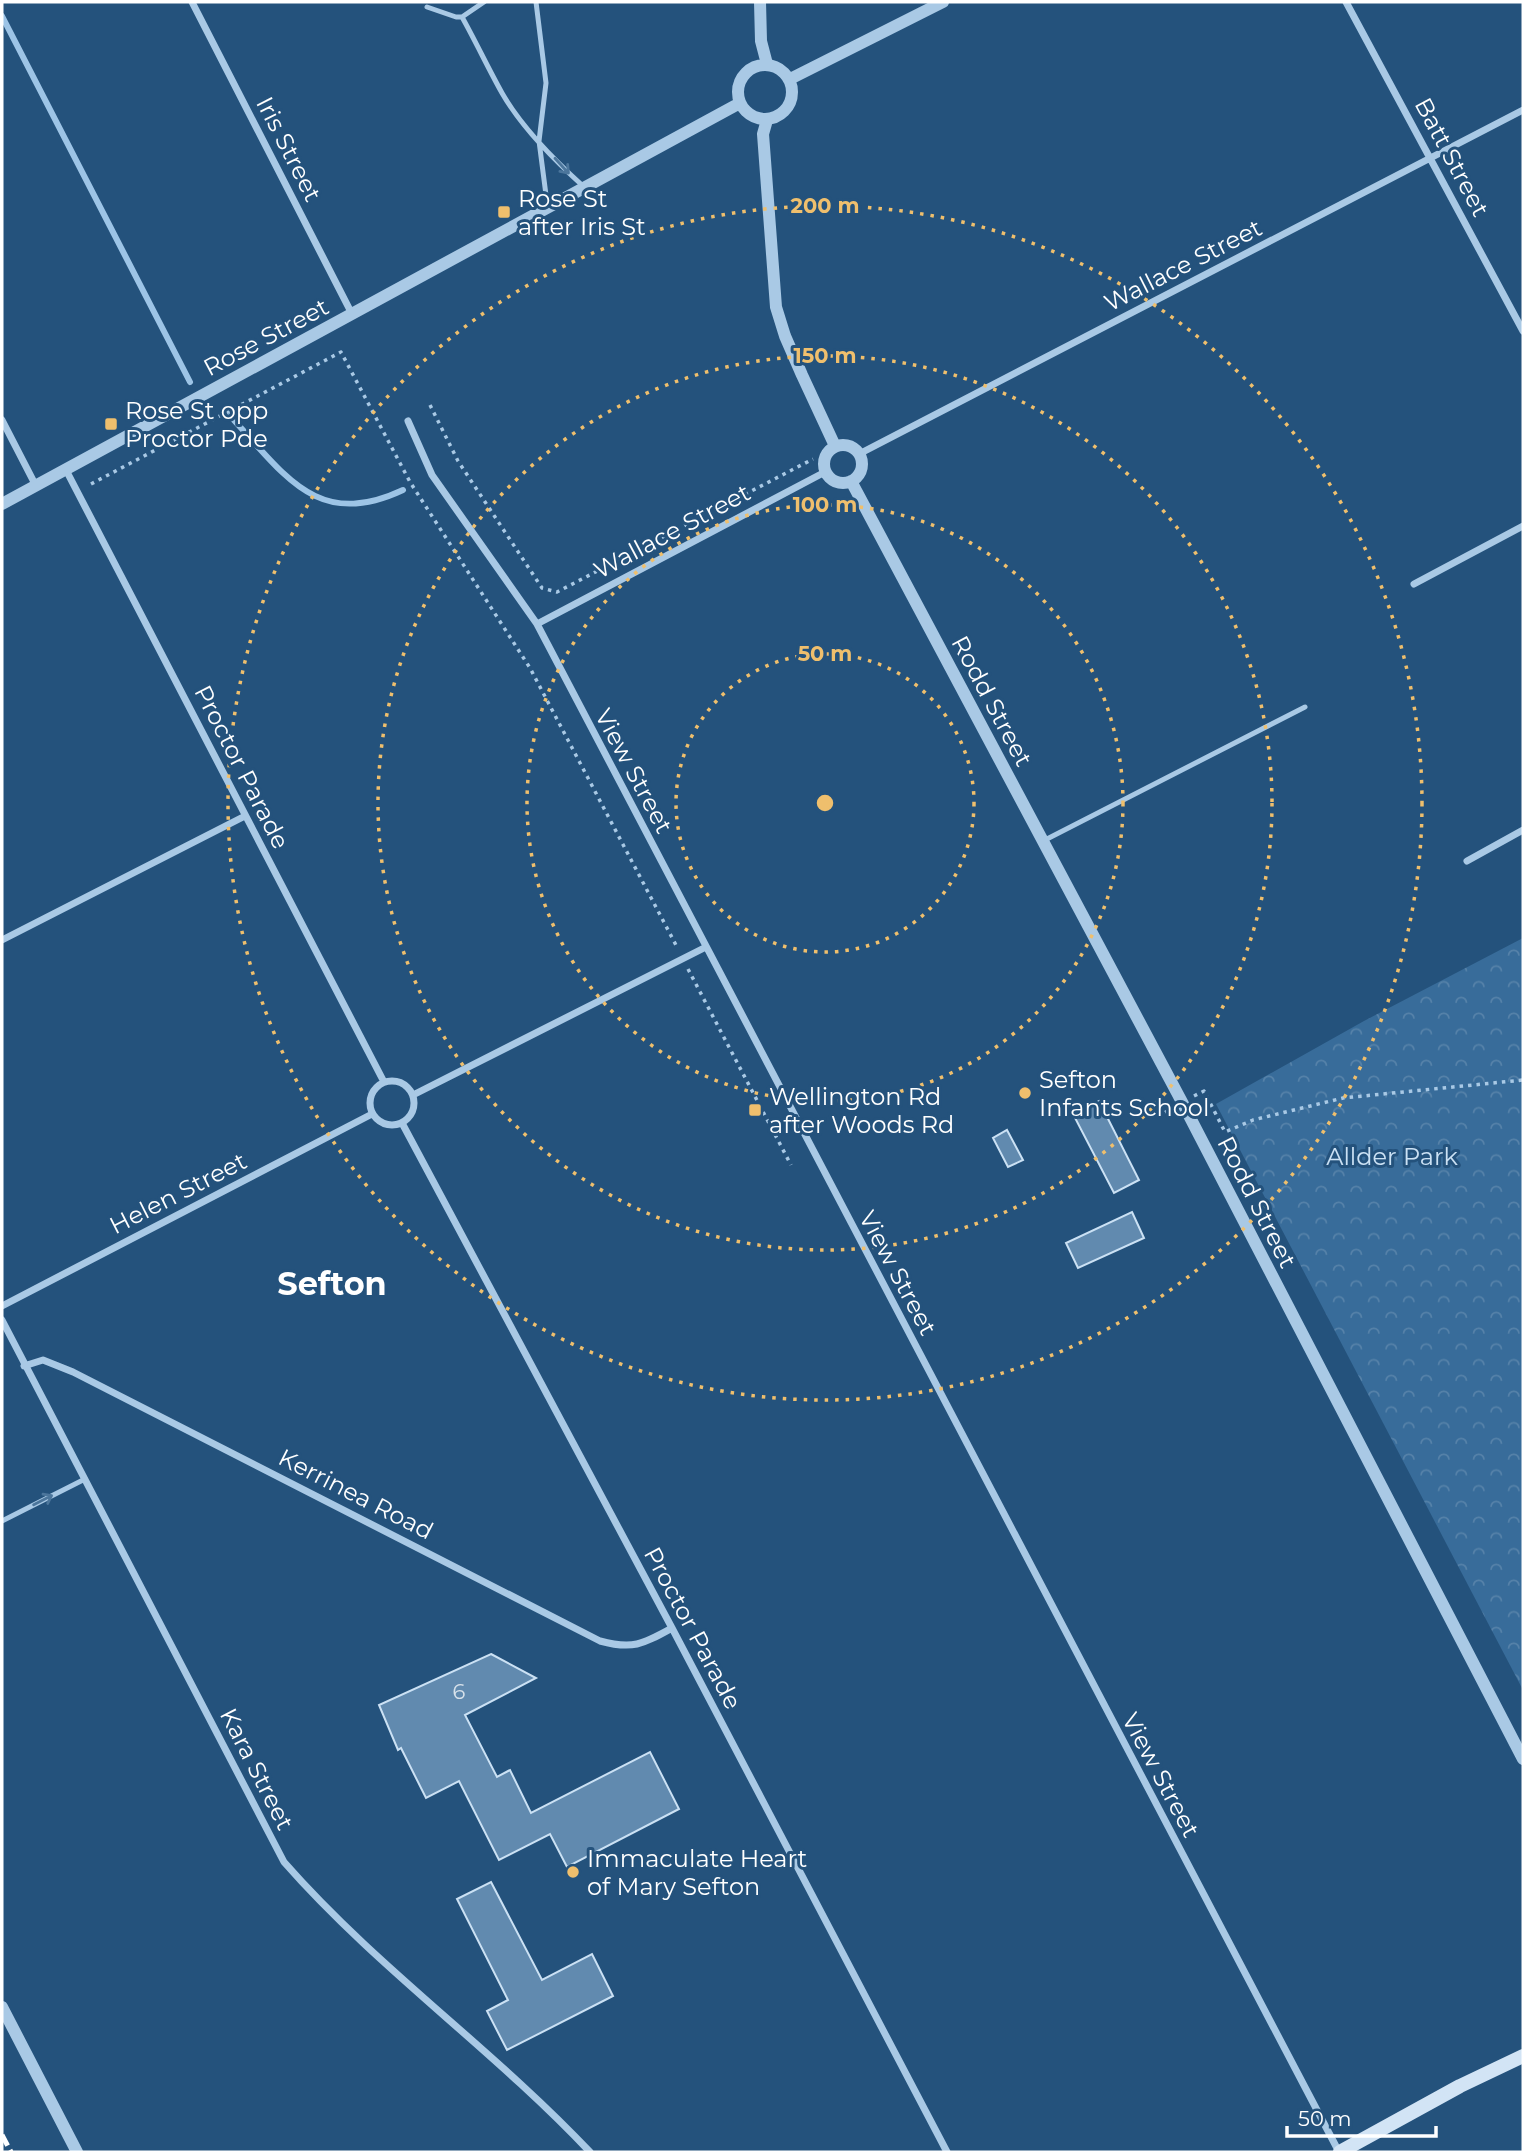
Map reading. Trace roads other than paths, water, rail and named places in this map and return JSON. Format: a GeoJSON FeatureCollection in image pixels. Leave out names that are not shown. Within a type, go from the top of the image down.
{"type":"FeatureCollection","features":[{"type":"Feature","properties":{"kind":"main road"},"geometry":{"type":"LineString","coordinates":[[1339,2152],[1460,2086],[1523,2056]]}},
{"type":"Feature","properties":{"kind":"street","name":"Iris Street"},"geometry":{"type":"LineString","coordinates":[[192,2],[352,314]]}},
{"type":"Feature","properties":{"kind":"street"},"geometry":{"type":"LineString","coordinates":[[760,2],[761,41],[767,64]]}},
{"type":"Feature","properties":{"kind":"street"},"geometry":{"type":"LineString","coordinates":[[790,79],[943,2]]}},
{"type":"Feature","properties":{"kind":"street","name":"Batt Street"},"geometry":{"type":"LineString","coordinates":[[1346,2],[1523,331]]}},
{"type":"Feature","properties":{"kind":"street"},"geometry":{"type":"LineString","coordinates":[[767,64],[784,72],[793,88],[790,106],[776,118],[767,120],[753,117],[740,103],[738,91],[744,75],[758,65],[767,64]]}},
{"type":"Feature","properties":{"kind":"street","name":"Rose Street"},"geometry":{"type":"LineString","coordinates":[[2,504],[740,103]]}},
{"type":"Feature","properties":{"kind":"street","name":"Wallace Street"},"geometry":{"type":"LineString","coordinates":[[859,454],[1523,110]]}},
{"type":"Feature","properties":{"kind":"street"},"geometry":{"type":"LineString","coordinates":[[767,120],[763,134],[776,307],[802,375],[835,446]]}},
{"type":"Feature","properties":{"kind":"street"},"geometry":{"type":"LineString","coordinates":[[2,420],[36,486]]}},
{"type":"Feature","properties":{"kind":"street","name":"View Street"},"geometry":{"type":"LineString","coordinates":[[408,421],[432,475],[537,624],[1339,2152]]}},
{"type":"Feature","properties":{"kind":"street"},"geometry":{"type":"LineString","coordinates":[[846,444],[859,454],[862,468],[859,475],[851,481],[836,482],[825,472],[825,456],[835,446],[846,444]]}},
{"type":"Feature","properties":{"kind":"street","name":"Proctor Parade"},"geometry":{"type":"LineString","coordinates":[[66,470],[384,1082]]}},
{"type":"Feature","properties":{"kind":"street","name":"Wallace Street"},"geometry":{"type":"LineString","coordinates":[[537,624],[825,472]]}},
{"type":"Feature","properties":{"kind":"street","name":"Rodd Street"},"geometry":{"type":"LineString","coordinates":[[851,481],[1182,1102],[1523,1759]]}},
{"type":"Feature","properties":{"kind":"street"},"geometry":{"type":"LineString","coordinates":[[1414,584],[1523,526]]}},
{"type":"Feature","properties":{"kind":"street"},"geometry":{"type":"LineString","coordinates":[[2,940],[245,816]]}},
{"type":"Feature","properties":{"kind":"street"},"geometry":{"type":"LineString","coordinates":[[1467,861],[1523,830]]}},
{"type":"Feature","properties":{"kind":"street"},"geometry":{"type":"LineString","coordinates":[[413,1095],[706,947]]}},
{"type":"Feature","properties":{"kind":"street"},"geometry":{"type":"LineString","coordinates":[[384,1082],[400,1082],[407,1086],[413,1095],[412,1114],[401,1124],[387,1125],[372,1114],[370,1098],[373,1091],[384,1082]]}},
{"type":"Feature","properties":{"kind":"street","name":"Helen Street"},"geometry":{"type":"LineString","coordinates":[[2,1306],[372,1114]]}},
{"type":"Feature","properties":{"kind":"street","name":"Proctor Parade"},"geometry":{"type":"LineString","coordinates":[[401,1124],[947,2152]]}},
{"type":"Feature","properties":{"kind":"street","name":"Kara Street"},"geometry":{"type":"LineString","coordinates":[[2,1320],[284,1862],[326,1907],[554,2115],[590,2152]]}},
{"type":"Feature","properties":{"kind":"street","name":"Kerrinea Road"},"geometry":{"type":"LineString","coordinates":[[24,1366],[43,1360],[72,1372],[600,1641],[622,1647],[648,1642],[671,1628]]}},
{"type":"Feature","properties":{"kind":"street"},"geometry":{"type":"LineString","coordinates":[[2,2007],[77,2152]]}},
{"type":"Feature","properties":{"kind":"lane"},"geometry":{"type":"LineString","coordinates":[[427,7],[456,17],[484,2]]}},
{"type":"Feature","properties":{"kind":"lane"},"geometry":{"type":"LineString","coordinates":[[536,2],[546,83],[539,141],[550,208]]}},
{"type":"Feature","properties":{"kind":"lane"},"geometry":{"type":"LineString","coordinates":[[462,16],[502,94],[566,172],[585,188]]}},
{"type":"Feature","properties":{"kind":"lane"},"geometry":{"type":"LineString","coordinates":[[1043,841],[1305,707]]}},
{"type":"Feature","properties":{"kind":"lane"},"geometry":{"type":"LineString","coordinates":[[2,1521],[85,1479]]}},
{"type":"Feature","properties":{"kind":"waterway"},"geometry":{"type":"LineString","coordinates":[[2,16],[190,382]]}},
{"type":"Feature","properties":{"kind":"waterway"},"geometry":{"type":"LineString","coordinates":[[230,416],[286,475],[304,490],[324,500],[347,504],[373,501],[403,490]]}},
{"type":"Feature","properties":{"kind":"railway"},"geometry":{"type":"LineString","coordinates":[[2,2135],[11,2152]]}},
{"type":"Feature","properties":{"kind":"place","name":"Rose St after Iris St"},"geometry":{"type":"Point","coordinates":[504,212]}},
{"type":"Feature","properties":{"kind":"place","name":"Rose St opp Proctor Pde"},"geometry":{"type":"Point","coordinates":[111,424]}},
{"type":"Feature","properties":{"kind":"place","name":"Sefton Infants School"},"geometry":{"type":"Point","coordinates":[1025,1093]}},
{"type":"Feature","properties":{"kind":"place","name":"Wellington Rd after Woods Rd"},"geometry":{"type":"Point","coordinates":[755,1110]}},
{"type":"Feature","properties":{"kind":"place","name":"Immaculate Heart of Mary Sefton"},"geometry":{"type":"Point","coordinates":[573,1872]}},
{"type":"Feature","properties":{"kind":"district","name":"Sefton"},"geometry":{"type":"Point","coordinates":[332,1283]}},
{"type":"Feature","properties":{"kind":"park label","name":"Allder Park"},"geometry":{"type":"Point","coordinates":[1392,1156]}}]}
